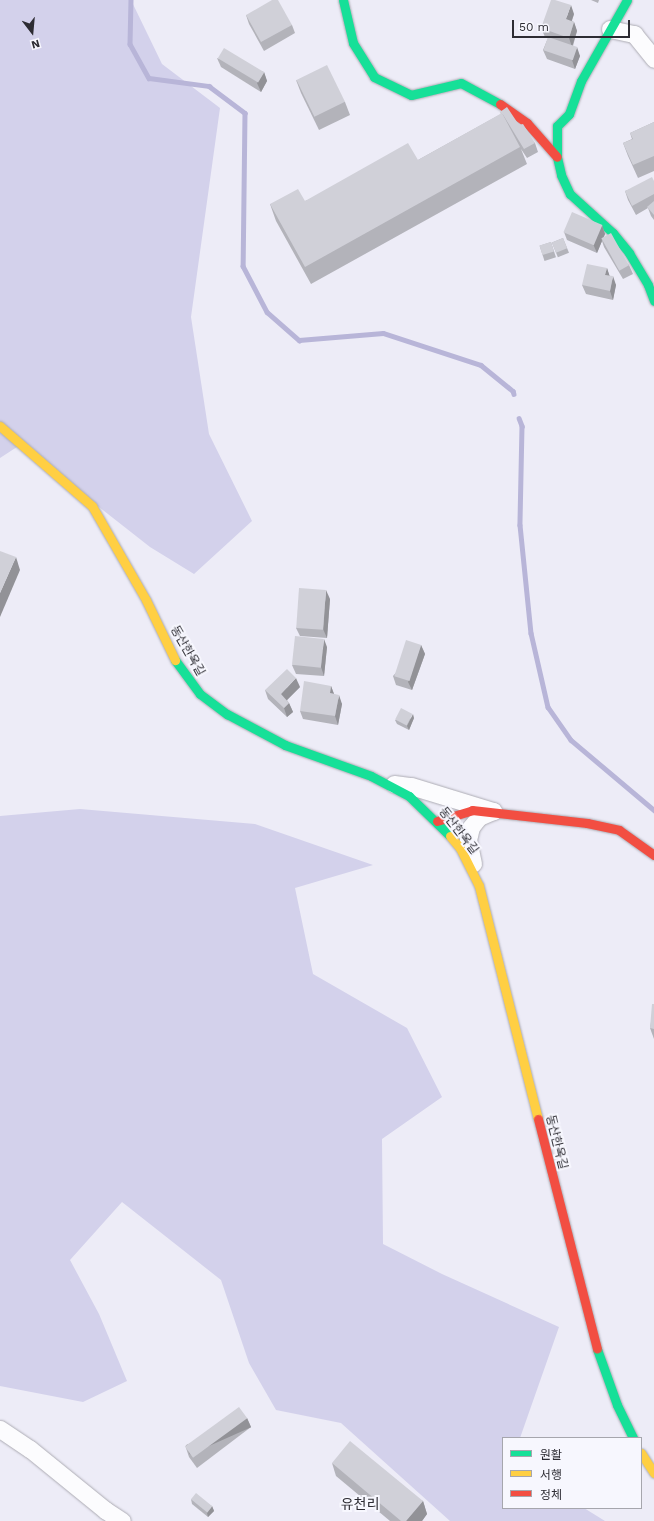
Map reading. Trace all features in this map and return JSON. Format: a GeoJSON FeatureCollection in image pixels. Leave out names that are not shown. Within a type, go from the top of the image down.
{"type":"FeatureCollection","features":[{"type":"Feature","properties":{"kind":"street"},"geometry":{"type":"LineString","coordinates":[[343,0],[353,43],[374,76],[410,95],[461,83],[491,97],[527,123],[557,157]]}},
{"type":"Feature","properties":{"kind":"street"},"geometry":{"type":"LineString","coordinates":[[627,0],[581,81],[569,114],[557,126],[557,157],[561,175],[570,194],[613,232],[629,253],[648,285],[654,301]]}},
{"type":"Feature","properties":{"kind":"street"},"geometry":{"type":"LineString","coordinates":[[610,29],[634,34],[654,59]]}},
{"type":"Feature","properties":{"kind":"street","name":"동산한옥길"},"geometry":{"type":"LineString","coordinates":[[0,426],[92,506],[146,600],[173,657],[186,678],[200,694],[227,714],[253,730],[384,782],[409,796],[438,822],[460,848],[479,886],[593,1339],[617,1405],[633,1437]]}},
{"type":"Feature","properties":{"kind":"street"},"geometry":{"type":"LineString","coordinates":[[384,782],[411,786],[493,811]]}},
{"type":"Feature","properties":{"kind":"street"},"geometry":{"type":"LineString","coordinates":[[438,822],[472,810],[493,811],[609,827],[628,834],[654,855]]}},
{"type":"Feature","properties":{"kind":"street"},"geometry":{"type":"LineString","coordinates":[[479,886],[468,846],[469,833],[475,821],[493,811]]}},
{"type":"Feature","properties":{"kind":"street"},"geometry":{"type":"LineString","coordinates":[[0,1429],[30,1449],[105,1510],[122,1521]]}},
{"type":"Feature","properties":{"kind":"street"},"geometry":{"type":"LineString","coordinates":[[642,1455],[654,1473]]}},
{"type":"Feature","properties":{"kind":"shaded area"},"geometry":{"type":"Polygon","coordinates":[[[0,0],[131,0],[162,64],[220,108],[191,317],[209,434],[252,521],[194,574],[150,547],[20,445],[0,458],[0,0]]]}},
{"type":"Feature","properties":{"kind":"shaded area"},"geometry":{"type":"Polygon","coordinates":[[[80,809],[255,824],[373,865],[295,888],[313,974],[407,1028],[442,1097],[382,1139],[383,1244],[442,1274],[559,1327],[520,1437],[502,1437],[502,1509],[586,1509],[605,1521],[450,1521],[341,1423],[276,1410],[249,1363],[221,1280],[122,1202],[70,1260],[99,1314],[127,1381],[83,1402],[0,1386],[0,816],[80,809]]]}},
{"type":"Feature","properties":{"kind":"building"},"geometry":{"type":"Polygon","coordinates":[[[272,0],[278,0],[292,25],[261,42],[246,15],[272,0]]]}},
{"type":"Feature","properties":{"kind":"building"},"geometry":{"type":"Polygon","coordinates":[[[551,0],[571,5],[566,19],[574,22],[569,38],[541,28],[551,0]]]}},
{"type":"Feature","properties":{"kind":"building"},"geometry":{"type":"Polygon","coordinates":[[[548,37],[577,47],[573,60],[543,50],[548,37]]]}},
{"type":"Feature","properties":{"kind":"building"},"geometry":{"type":"Polygon","coordinates":[[[224,48],[264,72],[258,82],[218,58],[224,48]]]}},
{"type":"Feature","properties":{"kind":"building"},"geometry":{"type":"Polygon","coordinates":[[[327,65],[345,102],[314,117],[296,80],[327,65]]]}},
{"type":"Feature","properties":{"kind":"building"},"geometry":{"type":"Polygon","coordinates":[[[507,107],[519,125],[523,124],[535,143],[524,149],[500,112],[507,107]]]}},
{"type":"Feature","properties":{"kind":"building"},"geometry":{"type":"Polygon","coordinates":[[[502,113],[520,147],[305,267],[270,204],[298,189],[305,201],[408,143],[418,160],[502,113]]]}},
{"type":"Feature","properties":{"kind":"building"},"geometry":{"type":"Polygon","coordinates":[[[654,122],[654,156],[633,165],[623,143],[633,139],[630,133],[654,122]]]}},
{"type":"Feature","properties":{"kind":"building"},"geometry":{"type":"Polygon","coordinates":[[[652,177],[654,181],[654,194],[632,206],[625,191],[652,177]]]}},
{"type":"Feature","properties":{"kind":"building"},"geometry":{"type":"Polygon","coordinates":[[[654,201],[654,215],[647,207],[654,201]]]}},
{"type":"Feature","properties":{"kind":"building"},"geometry":{"type":"Polygon","coordinates":[[[572,212],[602,225],[594,245],[563,232],[572,212]]]}},
{"type":"Feature","properties":{"kind":"building"},"geometry":{"type":"Polygon","coordinates":[[[611,233],[629,265],[619,271],[601,238],[611,233]]]}},
{"type":"Feature","properties":{"kind":"building"},"geometry":{"type":"Polygon","coordinates":[[[563,238],[567,248],[556,253],[552,242],[563,238]]]}},
{"type":"Feature","properties":{"kind":"building"},"geometry":{"type":"Polygon","coordinates":[[[551,242],[554,252],[542,255],[540,246],[551,242]]]}},
{"type":"Feature","properties":{"kind":"building"},"geometry":{"type":"Polygon","coordinates":[[[587,264],[607,268],[605,275],[613,276],[610,291],[582,285],[587,264]]]}},
{"type":"Feature","properties":{"kind":"building"},"geometry":{"type":"Polygon","coordinates":[[[0,551],[16,557],[0,593],[0,551]]]}},
{"type":"Feature","properties":{"kind":"building"},"geometry":{"type":"Polygon","coordinates":[[[299,588],[326,590],[323,630],[296,628],[299,588]]]}},
{"type":"Feature","properties":{"kind":"building"},"geometry":{"type":"Polygon","coordinates":[[[295,636],[324,639],[321,668],[292,665],[295,636]]]}},
{"type":"Feature","properties":{"kind":"building"},"geometry":{"type":"Polygon","coordinates":[[[406,640],[421,645],[409,681],[394,676],[406,640]]]}},
{"type":"Feature","properties":{"kind":"building"},"geometry":{"type":"Polygon","coordinates":[[[287,669],[296,678],[281,694],[289,703],[284,708],[265,690],[287,669]]]}},
{"type":"Feature","properties":{"kind":"building"},"geometry":{"type":"Polygon","coordinates":[[[304,681],[331,686],[330,693],[339,695],[335,716],[300,711],[304,681]]]}},
{"type":"Feature","properties":{"kind":"building"},"geometry":{"type":"Polygon","coordinates":[[[401,708],[413,714],[407,725],[395,720],[401,708]]]}},
{"type":"Feature","properties":{"kind":"building"},"geometry":{"type":"Polygon","coordinates":[[[652,1004],[654,1004],[654,1029],[650,1028],[652,1004]]]}},
{"type":"Feature","properties":{"kind":"building"},"geometry":{"type":"Polygon","coordinates":[[[239,1407],[247,1418],[193,1458],[185,1446],[239,1407]]]}},
{"type":"Feature","properties":{"kind":"building"},"geometry":{"type":"Polygon","coordinates":[[[350,1441],[423,1501],[406,1521],[401,1521],[332,1463],[350,1441]]]}},
{"type":"Feature","properties":{"kind":"building"},"geometry":{"type":"Polygon","coordinates":[[[196,1493],[212,1506],[207,1512],[191,1499],[196,1493]]]}},
{"type":"Feature","properties":{"kind":"waterway"},"geometry":{"type":"LineString","coordinates":[[131,0],[130,44],[149,78],[209,86],[245,113],[243,266],[267,312],[299,340],[383,333],[481,365],[513,391],[514,394]]}},
{"type":"Feature","properties":{"kind":"waterway"},"geometry":{"type":"LineString","coordinates":[[519,418],[522,426],[520,525],[531,633],[548,707],[571,740],[654,810]]}},
{"type":"Feature","properties":{"kind":"traffic: fast"},"geometry":{"type":"LineString","coordinates":[[343,0],[353,43],[374,77],[411,95],[461,83],[500,104]]}},
{"type":"Feature","properties":{"kind":"traffic: fast"},"geometry":{"type":"LineString","coordinates":[[627,0],[581,81],[569,114],[557,126],[557,157],[561,175],[570,194],[613,233],[629,253],[648,285],[654,301]]}},
{"type":"Feature","properties":{"kind":"traffic: fast"},"geometry":{"type":"LineString","coordinates":[[175,660],[200,694],[227,714],[285,745],[371,776],[409,796],[450,836]]}},
{"type":"Feature","properties":{"kind":"traffic: fast"},"geometry":{"type":"LineString","coordinates":[[597,1349],[617,1405],[633,1437]]}},
{"type":"Feature","properties":{"kind":"traffic: slow"},"geometry":{"type":"LineString","coordinates":[[0,426],[92,506],[146,600],[175,660]]}},
{"type":"Feature","properties":{"kind":"traffic: slow"},"geometry":{"type":"LineString","coordinates":[[450,836],[460,848],[479,886],[538,1119]]}},
{"type":"Feature","properties":{"kind":"traffic: slow"},"geometry":{"type":"LineString","coordinates":[[642,1455],[654,1473]]}},
{"type":"Feature","properties":{"kind":"traffic: jam"},"geometry":{"type":"LineString","coordinates":[[500,104],[527,123],[557,157]]}},
{"type":"Feature","properties":{"kind":"traffic: jam"},"geometry":{"type":"LineString","coordinates":[[437,821],[472,810],[587,823],[619,830],[654,855]]}},
{"type":"Feature","properties":{"kind":"traffic: jam"},"geometry":{"type":"LineString","coordinates":[[538,1119],[597,1349]]}},
{"type":"Feature","properties":{"kind":"district","name":"유천리"},"geometry":{"type":"Point","coordinates":[360,1504]}}]}
